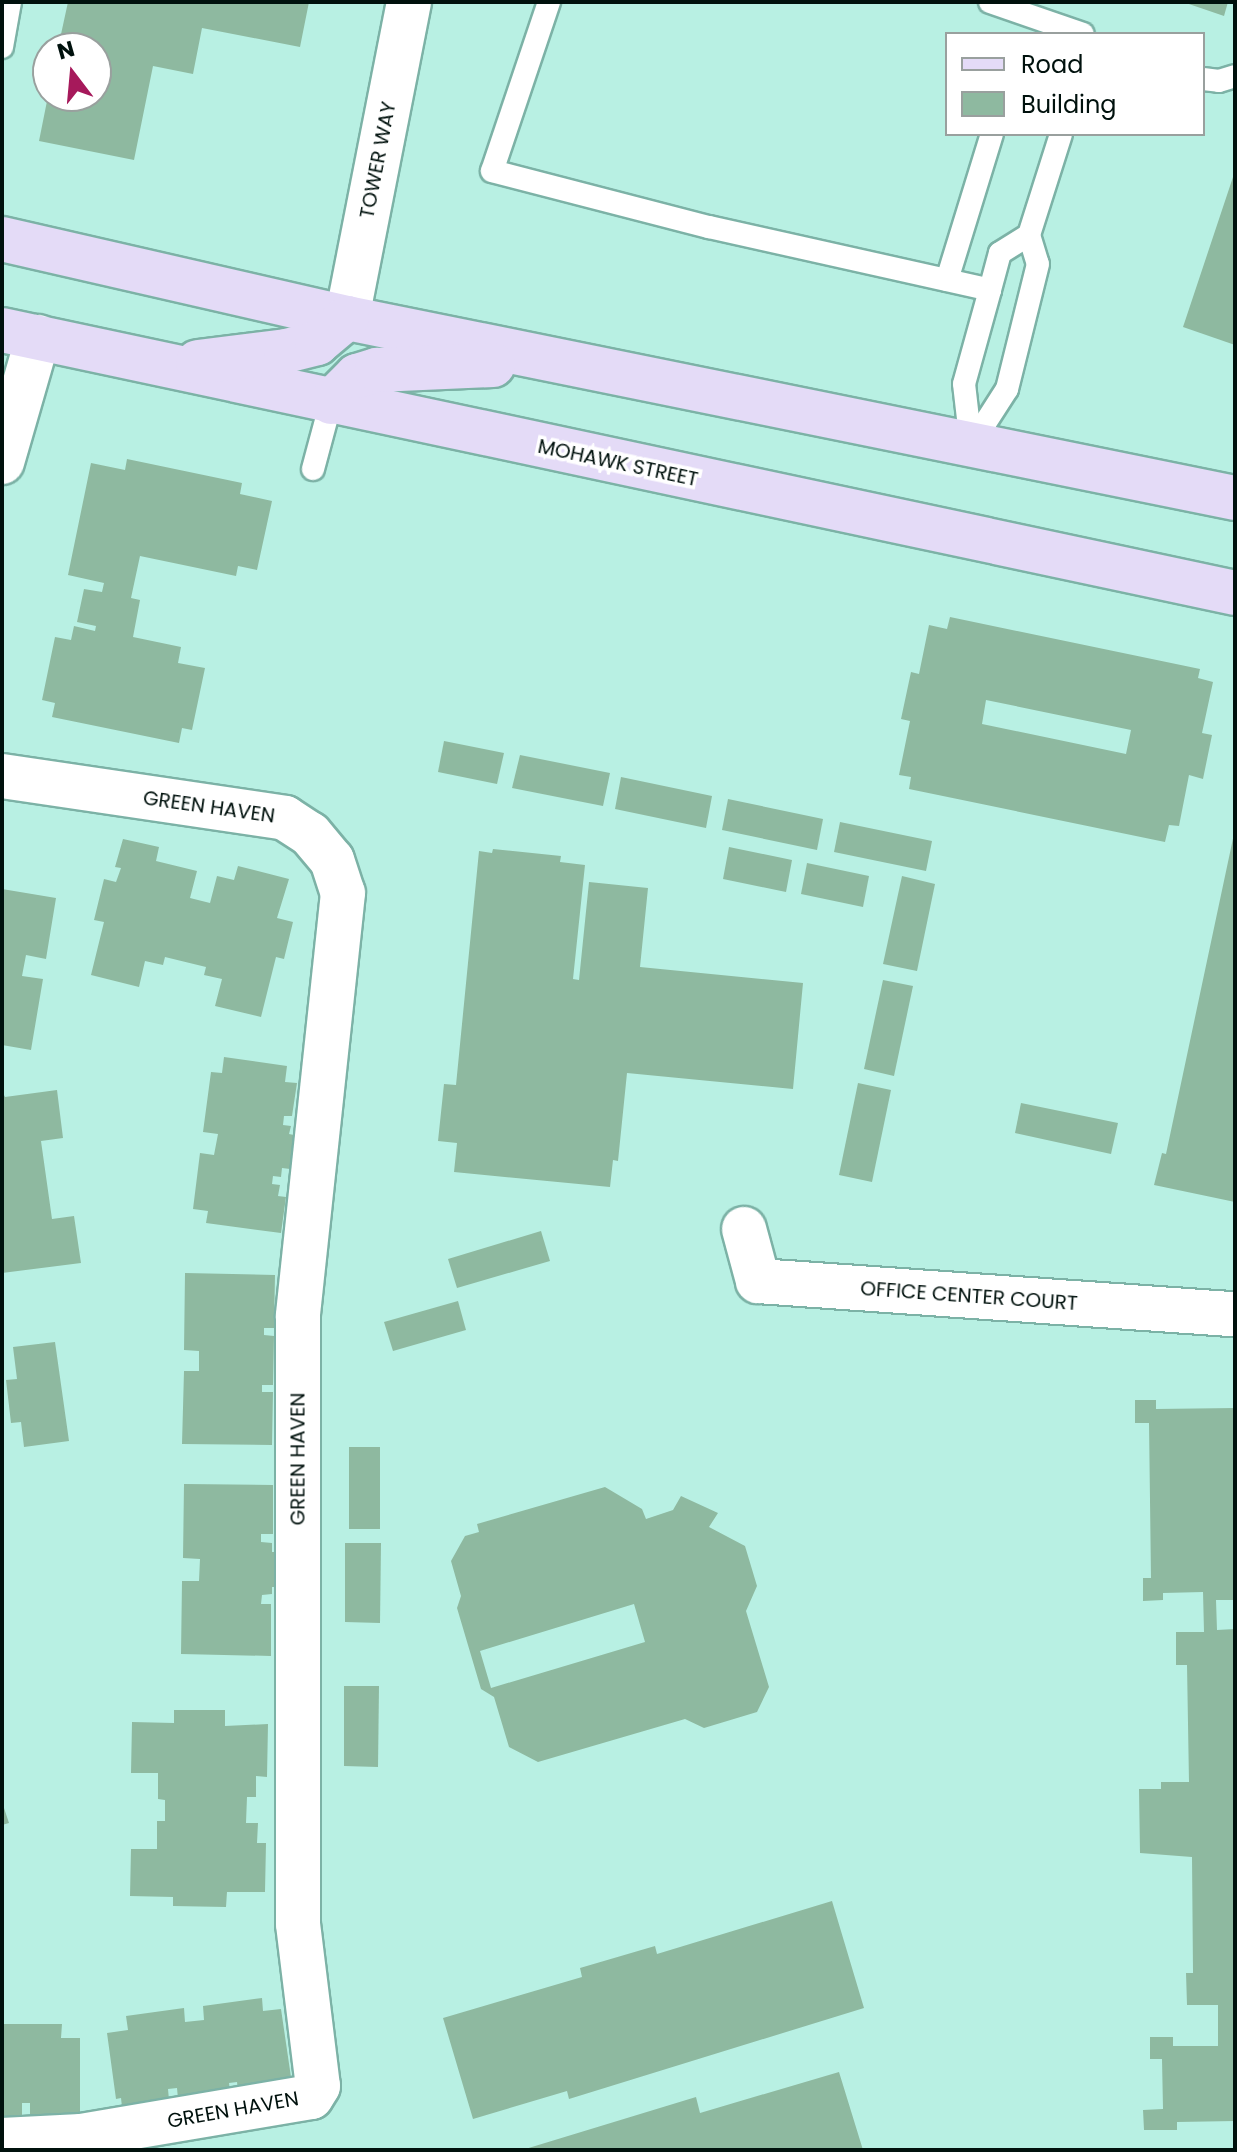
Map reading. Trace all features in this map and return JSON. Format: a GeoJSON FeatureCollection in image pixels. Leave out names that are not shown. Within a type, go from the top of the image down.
{"type":"FeatureCollection","features":[{"type":"Feature","properties":{"kind":"main road"},"geometry":{"type":"LineString","coordinates":[[2,239],[347,318],[1235,498]]}},
{"type":"Feature","properties":{"kind":"main road"},"geometry":{"type":"LineString","coordinates":[[168,366],[286,351],[317,343],[347,318]]}},
{"type":"Feature","properties":{"kind":"main road","name":"MOHAWK STREET"},"geometry":{"type":"LineString","coordinates":[[20,334],[1235,593]]}},
{"type":"Feature","properties":{"kind":"main road"},"geometry":{"type":"LineString","coordinates":[[331,402],[357,376],[377,370],[571,363]]}},
{"type":"Feature","properties":{"kind":"street","name":"TOWER WAY"},"geometry":{"type":"LineString","coordinates":[[347,318],[409,2]]}},
{"type":"Feature","properties":{"kind":"street"},"geometry":{"type":"LineString","coordinates":[[2,462],[20,334]]}},
{"type":"Feature","properties":{"kind":"street","name":"GREEN HAVEN"},"geometry":{"type":"LineString","coordinates":[[2,776],[285,818],[310,834],[332,860],[343,893],[298,1316],[298,1924],[318,2086],[311,2097],[81,2136],[2,2140]]}},
{"type":"Feature","properties":{"kind":"street","name":"OFFICE CENTER COURT"},"geometry":{"type":"LineString","coordinates":[[744,1229],[758,1281],[1235,1314]]}},
{"type":"Feature","properties":{"kind":"lane"},"geometry":{"type":"LineString","coordinates":[[2,47],[10,2]]}},
{"type":"Feature","properties":{"kind":"lane"},"geometry":{"type":"LineString","coordinates":[[549,2],[492,171],[709,227],[990,290]]}},
{"type":"Feature","properties":{"kind":"lane"},"geometry":{"type":"LineString","coordinates":[[990,2],[1026,25],[1070,32]]}},
{"type":"Feature","properties":{"kind":"lane"},"geometry":{"type":"LineString","coordinates":[[1205,79],[1219,81],[1235,76]]}},
{"type":"Feature","properties":{"kind":"lane"},"geometry":{"type":"LineString","coordinates":[[947,280],[991,136]]}},
{"type":"Feature","properties":{"kind":"lane"},"geometry":{"type":"LineString","coordinates":[[971,445],[1007,389],[1038,264],[1029,235],[1060,136]]}},
{"type":"Feature","properties":{"kind":"lane"},"geometry":{"type":"LineString","coordinates":[[971,445],[964,384],[1000,253],[1029,235]]}},
{"type":"Feature","properties":{"kind":"lane"},"geometry":{"type":"LineString","coordinates":[[313,469],[331,402]]}},
{"type":"Feature","properties":{"kind":"building"},"geometry":{"type":"Polygon","coordinates":[[[68,2],[309,2],[300,47],[202,28],[193,74],[153,66],[134,160],[39,141],[45,112],[112,112],[112,32],[61,32],[68,2]]]}},
{"type":"Feature","properties":{"kind":"building"},"geometry":{"type":"Polygon","coordinates":[[[1183,2],[1228,2],[1224,16],[1183,2]]]}},
{"type":"Feature","properties":{"kind":"building"},"geometry":{"type":"Polygon","coordinates":[[[1235,174],[1235,345],[1183,327],[1235,174]]]}},
{"type":"Feature","properties":{"kind":"building"},"geometry":{"type":"Polygon","coordinates":[[[127,459],[242,483],[240,494],[272,501],[257,570],[238,566],[236,576],[140,556],[131,598],[140,600],[133,637],[181,647],[178,663],[205,668],[192,730],[182,728],[179,743],[52,717],[55,703],[42,700],[55,637],[71,640],[74,626],[95,631],[96,626],[77,622],[84,589],[102,592],[104,583],[68,575],[91,463],[125,470],[127,459]]]}},
{"type":"Feature","properties":{"kind":"building"},"geometry":{"type":"Polygon","coordinates":[[[950,617],[1200,669],[1198,678],[1213,682],[1202,733],[1212,735],[1203,779],[1189,775],[1179,826],[1169,825],[1165,842],[909,789],[911,777],[899,775],[910,721],[901,719],[911,672],[919,674],[929,625],[947,629],[950,617]],[[986,700],[982,724],[1126,754],[1131,730],[986,700]]]}},
{"type":"Feature","properties":{"kind":"building"},"geometry":{"type":"Polygon","coordinates":[[[444,741],[504,753],[497,784],[438,772],[444,741]]]}},
{"type":"Feature","properties":{"kind":"building"},"geometry":{"type":"Polygon","coordinates":[[[520,755],[610,773],[603,806],[512,788],[520,755]]]}},
{"type":"Feature","properties":{"kind":"building"},"geometry":{"type":"Polygon","coordinates":[[[621,777],[712,796],[706,828],[615,809],[621,777]]]}},
{"type":"Feature","properties":{"kind":"building"},"geometry":{"type":"Polygon","coordinates":[[[728,799],[823,819],[817,850],[722,830],[728,799]]]}},
{"type":"Feature","properties":{"kind":"building"},"geometry":{"type":"Polygon","coordinates":[[[840,822],[932,841],[926,871],[834,852],[840,822]]]}},
{"type":"Feature","properties":{"kind":"building"},"geometry":{"type":"Polygon","coordinates":[[[1235,829],[1235,1202],[1154,1185],[1162,1153],[1166,1154],[1235,829]]]}},
{"type":"Feature","properties":{"kind":"building"},"geometry":{"type":"Polygon","coordinates":[[[123,839],[159,847],[156,861],[197,871],[190,898],[210,903],[217,876],[234,880],[238,866],[289,879],[277,918],[293,922],[284,959],[276,957],[261,1017],[215,1006],[222,979],[204,975],[206,967],[165,957],[163,965],[145,961],[139,987],[91,975],[104,922],[94,920],[104,879],[116,882],[121,868],[115,867],[123,839]]]}},
{"type":"Feature","properties":{"kind":"building"},"geometry":{"type":"Polygon","coordinates":[[[729,847],[792,860],[786,892],[723,879],[729,847]]]}},
{"type":"Feature","properties":{"kind":"building"},"geometry":{"type":"Polygon","coordinates":[[[493,849],[561,856],[560,862],[585,865],[573,979],[579,980],[589,882],[648,888],[640,967],[803,983],[793,1089],[627,1073],[618,1161],[613,1160],[610,1187],[454,1172],[457,1143],[438,1141],[444,1084],[456,1085],[479,851],[492,853],[493,849]]]}},
{"type":"Feature","properties":{"kind":"building"},"geometry":{"type":"Polygon","coordinates":[[[807,863],[869,876],[863,907],[801,894],[807,863]]]}},
{"type":"Feature","properties":{"kind":"building"},"geometry":{"type":"Polygon","coordinates":[[[902,876],[935,884],[917,971],[883,964],[902,876]]]}},
{"type":"Feature","properties":{"kind":"building"},"geometry":{"type":"Polygon","coordinates":[[[2,889],[56,898],[46,959],[26,955],[22,976],[43,979],[31,1050],[2,1045],[2,889]]]}},
{"type":"Feature","properties":{"kind":"building"},"geometry":{"type":"Polygon","coordinates":[[[883,980],[913,986],[894,1076],[864,1069],[883,980]]]}},
{"type":"Feature","properties":{"kind":"building"},"geometry":{"type":"Polygon","coordinates":[[[224,1057],[287,1066],[285,1082],[297,1083],[292,1116],[284,1116],[283,1125],[291,1126],[289,1134],[294,1135],[290,1169],[282,1168],[281,1177],[273,1176],[272,1184],[280,1185],[278,1196],[286,1197],[281,1233],[206,1223],[208,1211],[193,1209],[200,1153],[214,1155],[218,1134],[203,1132],[211,1072],[222,1073],[224,1057]]]}},
{"type":"Feature","properties":{"kind":"building"},"geometry":{"type":"Polygon","coordinates":[[[858,1083],[891,1090],[872,1182],[839,1175],[858,1083]]]}},
{"type":"Feature","properties":{"kind":"building"},"geometry":{"type":"Polygon","coordinates":[[[57,1090],[63,1138],[41,1141],[52,1219],[74,1216],[81,1263],[2,1273],[2,1091],[5,1097],[57,1090]]]}},
{"type":"Feature","properties":{"kind":"building"},"geometry":{"type":"Polygon","coordinates":[[[1021,1103],[1118,1123],[1111,1154],[1015,1133],[1021,1103]]]}},
{"type":"Feature","properties":{"kind":"building"},"geometry":{"type":"Polygon","coordinates":[[[541,1231],[550,1261],[457,1288],[448,1259],[541,1231]]]}},
{"type":"Feature","properties":{"kind":"building"},"geometry":{"type":"Polygon","coordinates":[[[185,1273],[275,1275],[274,1328],[264,1328],[264,1335],[274,1336],[273,1385],[262,1385],[262,1392],[273,1392],[272,1445],[182,1444],[184,1371],[199,1371],[199,1351],[184,1350],[185,1273]]]}},
{"type":"Feature","properties":{"kind":"building"},"geometry":{"type":"Polygon","coordinates":[[[458,1301],[466,1330],[393,1351],[384,1322],[458,1301]]]}},
{"type":"Feature","properties":{"kind":"building"},"geometry":{"type":"Polygon","coordinates":[[[55,1342],[69,1441],[24,1447],[21,1422],[11,1423],[6,1380],[17,1379],[13,1347],[55,1342]]]}},
{"type":"Feature","properties":{"kind":"building"},"geometry":{"type":"Polygon","coordinates":[[[1135,1400],[1156,1400],[1156,1409],[1235,1408],[1235,1600],[1216,1600],[1217,1630],[1235,1629],[1235,2121],[1177,2122],[1177,2130],[1144,2130],[1143,2110],[1163,2109],[1162,2059],[1150,2059],[1150,2037],[1173,2037],[1173,2046],[1218,2046],[1218,2005],[1187,2005],[1186,1973],[1193,1973],[1192,1857],[1140,1853],[1139,1789],[1161,1789],[1161,1782],[1189,1782],[1187,1665],[1176,1665],[1176,1632],[1204,1632],[1203,1592],[1163,1593],[1163,1600],[1143,1601],[1143,1578],[1151,1578],[1149,1423],[1135,1423],[1135,1400]]]}},
{"type":"Feature","properties":{"kind":"building"},"geometry":{"type":"Polygon","coordinates":[[[349,1447],[380,1447],[380,1529],[349,1529],[349,1447]]]}},
{"type":"Feature","properties":{"kind":"building"},"geometry":{"type":"Polygon","coordinates":[[[184,1484],[273,1485],[273,1534],[261,1534],[261,1542],[272,1543],[272,1552],[277,1552],[276,1587],[272,1587],[272,1594],[262,1595],[261,1604],[271,1604],[271,1656],[181,1654],[182,1581],[199,1581],[200,1559],[183,1558],[184,1484]]]}},
{"type":"Feature","properties":{"kind":"building"},"geometry":{"type":"Polygon","coordinates":[[[605,1487],[642,1509],[646,1519],[673,1510],[681,1496],[718,1513],[709,1527],[745,1546],[757,1586],[746,1611],[769,1687],[757,1712],[704,1728],[685,1719],[538,1762],[509,1747],[494,1697],[481,1689],[457,1608],[461,1596],[451,1561],[465,1536],[479,1532],[477,1524],[605,1487]],[[634,1604],[480,1651],[491,1688],[645,1642],[634,1604]]]}},
{"type":"Feature","properties":{"kind":"building"},"geometry":{"type":"Polygon","coordinates":[[[345,1543],[381,1543],[380,1623],[345,1622],[345,1543]]]}},
{"type":"Feature","properties":{"kind":"building"},"geometry":{"type":"Polygon","coordinates":[[[344,1686],[379,1686],[378,1767],[344,1766],[344,1686]]]}},
{"type":"Feature","properties":{"kind":"building"},"geometry":{"type":"Polygon","coordinates":[[[174,1710],[225,1710],[225,1726],[268,1724],[267,1777],[256,1776],[256,1797],[247,1797],[246,1823],[258,1823],[257,1843],[266,1843],[265,1892],[227,1892],[226,1907],[173,1906],[173,1897],[130,1896],[131,1849],[157,1849],[157,1821],[165,1821],[165,1800],[158,1799],[158,1773],[131,1773],[132,1722],[174,1723],[174,1710]]]}},
{"type":"Feature","properties":{"kind":"building"},"geometry":{"type":"Polygon","coordinates":[[[2,1802],[9,1823],[2,1825],[2,1802]]]}},
{"type":"Feature","properties":{"kind":"building"},"geometry":{"type":"Polygon","coordinates":[[[832,1901],[864,2008],[569,2099],[567,2091],[473,2119],[443,2018],[582,1977],[580,1968],[655,1946],[657,1954],[832,1901]]]}},
{"type":"Feature","properties":{"kind":"building"},"geometry":{"type":"Polygon","coordinates":[[[262,1998],[263,2011],[281,2009],[292,2084],[238,2091],[237,2082],[229,2083],[230,2092],[178,2099],[177,2088],[168,2089],[169,2100],[122,2107],[121,2098],[116,2099],[107,2033],[128,2030],[126,2016],[184,2008],[185,2022],[204,2020],[203,2006],[262,1998]]]}},
{"type":"Feature","properties":{"kind":"building"},"geometry":{"type":"Polygon","coordinates":[[[4,2024],[62,2024],[61,2038],[80,2038],[80,2117],[30,2117],[30,2103],[22,2103],[22,2116],[2,2116],[4,2024]]]}},
{"type":"Feature","properties":{"kind":"building"},"geometry":{"type":"Polygon","coordinates":[[[839,2072],[863,2150],[522,2150],[696,2097],[700,2113],[839,2072]]]}}]}
